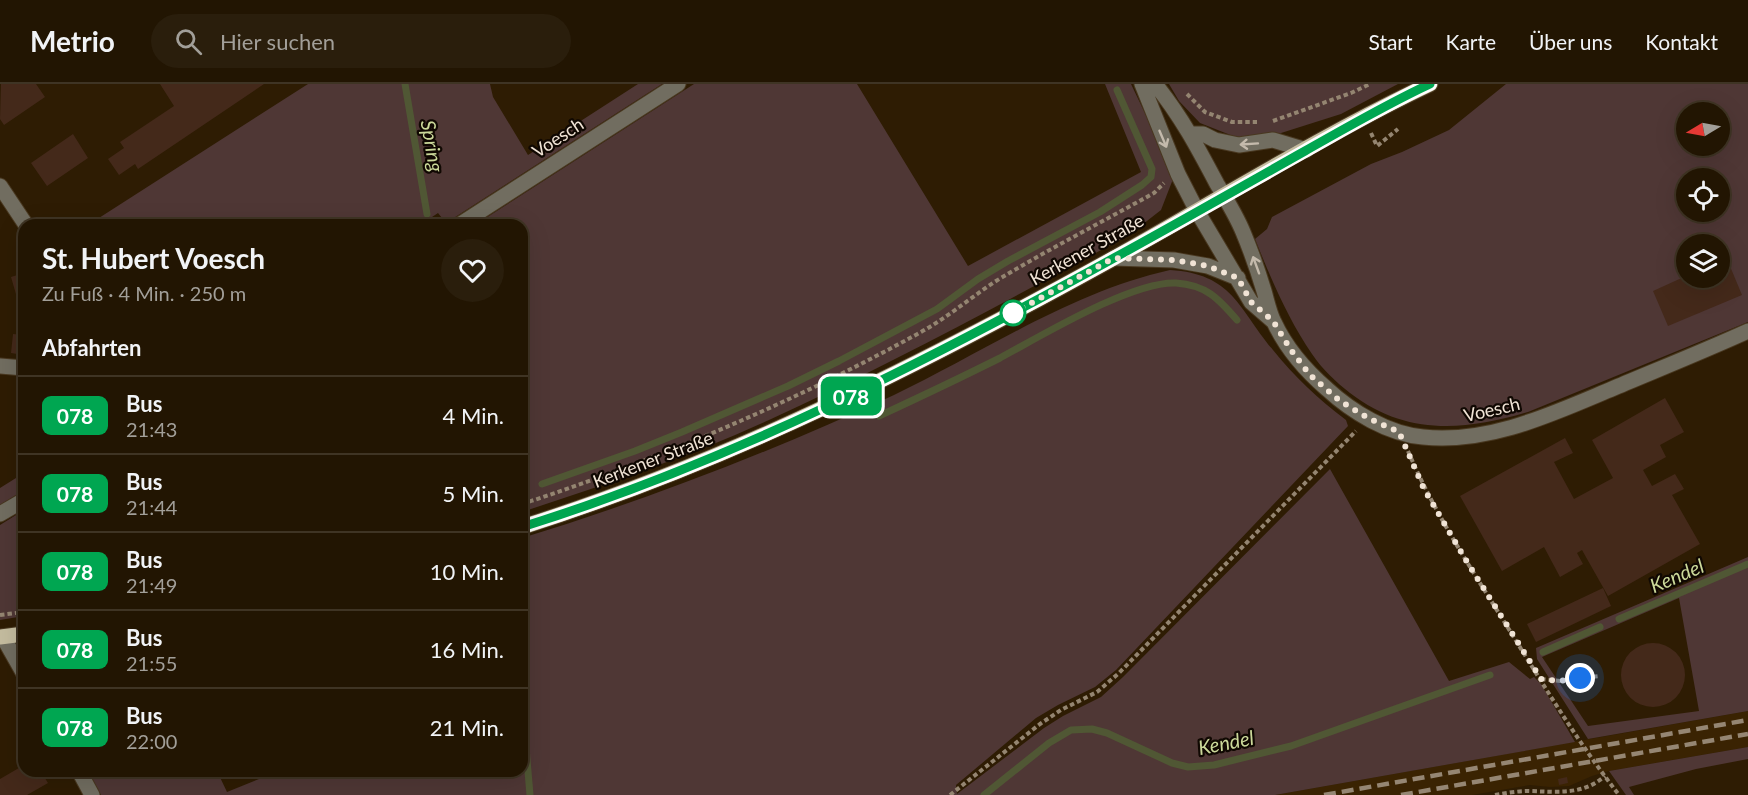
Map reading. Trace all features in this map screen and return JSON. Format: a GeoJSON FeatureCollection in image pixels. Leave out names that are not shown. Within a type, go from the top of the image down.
{"type":"FeatureCollection","features":[{"type":"Feature","properties":{"kind":"main road","name":"Kerkener Straße"},"geometry":{"type":"LineString","coordinates":[[528,525],[589,505],[697,464],[821,410],[943,350],[1114,258],[1363,117],[1430,84]]}},
{"type":"Feature","properties":{"kind":"main road"},"geometry":{"type":"LineString","coordinates":[[2,637],[18,635]]}},
{"type":"Feature","properties":{"kind":"street","name":"Voesch"},"geometry":{"type":"LineString","coordinates":[[468,219],[678,84]]}},
{"type":"Feature","properties":{"kind":"street","name":"Voesch"},"geometry":{"type":"LineString","coordinates":[[1142,84],[1178,174],[1197,211],[1251,302],[1273,321]]}},
{"type":"Feature","properties":{"kind":"street","name":"Voesch"},"geometry":{"type":"LineString","coordinates":[[1155,84],[1176,110],[1242,230],[1258,271],[1273,321],[1291,350],[1310,375],[1340,401],[1368,418],[1399,432],[1420,437],[1449,438],[1517,426],[1574,405],[1748,331]]}},
{"type":"Feature","properties":{"kind":"street"},"geometry":{"type":"LineString","coordinates":[[1190,134],[1203,134],[1215,140],[1239,145],[1274,140],[1306,150]]}},
{"type":"Feature","properties":{"kind":"street"},"geometry":{"type":"LineString","coordinates":[[0,186],[22,219]]}},
{"type":"Feature","properties":{"kind":"street"},"geometry":{"type":"LineString","coordinates":[[1114,258],[1174,260],[1208,266],[1238,278]]}},
{"type":"Feature","properties":{"kind":"street"},"geometry":{"type":"LineString","coordinates":[[0,366],[18,368]]}},
{"type":"Feature","properties":{"kind":"street"},"geometry":{"type":"LineString","coordinates":[[0,514],[18,504]]}},
{"type":"Feature","properties":{"kind":"street"},"geometry":{"type":"LineString","coordinates":[[2,637],[18,664]]}},
{"type":"Feature","properties":{"kind":"street"},"geometry":{"type":"LineString","coordinates":[[82,777],[92,795]]}},
{"type":"Feature","properties":{"kind":"path"},"geometry":{"type":"LineString","coordinates":[[1181,88],[1205,112],[1232,122],[1267,123],[1370,84]]}},
{"type":"Feature","properties":{"kind":"path"},"geometry":{"type":"LineString","coordinates":[[528,502],[692,442],[765,411],[920,333],[996,281],[1154,193]]}},
{"type":"Feature","properties":{"kind":"path"},"geometry":{"type":"LineString","coordinates":[[996,281],[999,287]]}},
{"type":"Feature","properties":{"kind":"path"},"geometry":{"type":"LineString","coordinates":[[950,795],[1040,724],[1061,710],[1097,692],[1119,673],[1368,418]]}},
{"type":"Feature","properties":{"kind":"path"},"geometry":{"type":"LineString","coordinates":[[1399,432],[1424,489],[1467,562],[1541,679],[1619,795]]}},
{"type":"Feature","properties":{"kind":"path"},"geometry":{"type":"LineString","coordinates":[[0,615],[18,613]]}},
{"type":"Feature","properties":{"kind":"path"},"geometry":{"type":"LineString","coordinates":[[1541,679],[1560,681],[1600,676]]}},
{"type":"Feature","properties":{"kind":"path"},"geometry":{"type":"LineString","coordinates":[[1496,795],[1528,791],[1568,794],[1586,791],[1596,786],[1605,776]]}},
{"type":"Feature","properties":{"kind":"shaded area"},"geometry":{"type":"Polygon","coordinates":[[[308,84],[490,84],[493,97],[528,155],[638,84],[662,84],[452,219],[443,219],[438,213],[429,219],[97,219],[308,84]]]}},
{"type":"Feature","properties":{"kind":"shaded area"},"geometry":{"type":"Polygon","coordinates":[[[694,84],[857,84],[968,266],[1141,172],[1105,84],[1131,84],[1164,153],[1173,179],[1161,210],[1129,235],[906,354],[815,399],[708,446],[528,510],[528,219],[484,219],[694,84]]]}},
{"type":"Feature","properties":{"kind":"shaded area"},"geometry":{"type":"Polygon","coordinates":[[[1169,84],[1398,84],[1341,114],[1265,138],[1238,138],[1200,123],[1179,101],[1169,84]]]}},
{"type":"Feature","properties":{"kind":"shaded area"},"geometry":{"type":"Polygon","coordinates":[[[1506,84],[1748,84],[1748,322],[1528,412],[1504,418],[1458,426],[1436,426],[1392,417],[1371,407],[1350,393],[1325,370],[1303,341],[1274,284],[1255,239],[1267,229],[1272,217],[1371,164],[1449,130],[1506,84]]]}},
{"type":"Feature","properties":{"kind":"shaded area"},"geometry":{"type":"Polygon","coordinates":[[[1170,270],[1208,278],[1221,286],[1242,307],[1261,335],[1290,369],[1316,396],[1346,420],[1348,426],[1116,670],[1095,687],[1036,718],[956,785],[957,794],[1044,728],[1101,697],[1330,469],[1449,681],[1509,662],[1530,679],[1534,677],[1541,684],[1575,742],[1275,795],[101,795],[91,777],[220,777],[227,792],[264,777],[528,777],[528,536],[617,507],[757,455],[894,395],[1063,308],[1133,280],[1170,270]]]}},
{"type":"Feature","properties":{"kind":"shaded area"},"geometry":{"type":"Polygon","coordinates":[[[18,477],[18,494],[0,505],[0,488],[18,477]]]}},
{"type":"Feature","properties":{"kind":"shaded area"},"geometry":{"type":"Polygon","coordinates":[[[18,514],[18,617],[0,620],[0,525],[18,514]]]}},
{"type":"Feature","properties":{"kind":"shaded area"},"geometry":{"type":"Polygon","coordinates":[[[1748,557],[1748,711],[1588,739],[1537,659],[1536,648],[1748,557]],[[1679,598],[1542,657],[1588,726],[1699,711],[1679,598]]]}},
{"type":"Feature","properties":{"kind":"shaded area"},"geometry":{"type":"Polygon","coordinates":[[[1748,711],[1748,747],[1609,771],[1569,786],[1530,785],[1472,795],[1275,795],[1748,711]]]}},
{"type":"Feature","properties":{"kind":"shaded area"},"geometry":{"type":"Polygon","coordinates":[[[1748,747],[1748,759],[1696,769],[1629,787],[1634,795],[1626,795],[1609,771],[1748,747]]]}},
{"type":"Feature","properties":{"kind":"building"},"geometry":{"type":"Polygon","coordinates":[[[1,84],[36,84],[45,97],[4,125],[0,119],[1,84]]]}},
{"type":"Feature","properties":{"kind":"building"},"geometry":{"type":"Polygon","coordinates":[[[160,84],[264,84],[138,169],[135,164],[119,175],[108,159],[124,148],[120,142],[174,106],[160,84]]]}},
{"type":"Feature","properties":{"kind":"building"},"geometry":{"type":"Polygon","coordinates":[[[73,134],[88,158],[47,186],[31,163],[73,134]]]}},
{"type":"Feature","properties":{"kind":"building"},"geometry":{"type":"Polygon","coordinates":[[[1730,266],[1742,295],[1668,326],[1653,291],[1676,281],[1676,288],[1730,288],[1730,266]]]}},
{"type":"Feature","properties":{"kind":"building"},"geometry":{"type":"Polygon","coordinates":[[[18,275],[18,301],[11,277],[18,275]]]}},
{"type":"Feature","properties":{"kind":"building"},"geometry":{"type":"Polygon","coordinates":[[[13,334],[18,334],[18,354],[11,353],[13,334]]]}},
{"type":"Feature","properties":{"kind":"building"},"geometry":{"type":"Polygon","coordinates":[[[1665,398],[1684,432],[1660,445],[1666,457],[1643,470],[1652,486],[1675,474],[1684,489],[1672,495],[1700,544],[1608,596],[1582,550],[1577,553],[1583,564],[1560,577],[1544,547],[1502,571],[1460,496],[1565,438],[1573,453],[1554,462],[1574,499],[1613,478],[1592,440],[1665,398]]]}},
{"type":"Feature","properties":{"kind":"building"},"geometry":{"type":"Polygon","coordinates":[[[1603,588],[1611,606],[1536,642],[1527,624],[1603,588]]]}},
{"type":"Feature","properties":{"kind":"building"},"geometry":{"type":"Polygon","coordinates":[[[1653,643],[1665,645],[1676,652],[1683,663],[1685,675],[1683,687],[1676,698],[1665,705],[1653,707],[1641,705],[1630,698],[1623,687],[1621,675],[1623,663],[1630,652],[1641,645],[1653,643]]]}},
{"type":"Feature","properties":{"kind":"building"},"geometry":{"type":"Polygon","coordinates":[[[18,768],[18,777],[44,777],[48,783],[27,795],[0,795],[0,779],[18,768]]]}},
{"type":"Feature","properties":{"kind":"building"},"geometry":{"type":"Polygon","coordinates":[[[1567,777],[1568,783],[1559,785],[1558,779],[1567,777]]]}},
{"type":"Feature","properties":{"kind":"waterway","name":"Spring"},"geometry":{"type":"LineString","coordinates":[[405,84],[427,214]]}},
{"type":"Feature","properties":{"kind":"waterway"},"geometry":{"type":"LineString","coordinates":[[542,484],[682,432],[839,361],[937,309],[978,279],[1100,212],[1142,185],[1151,177],[1152,169],[1117,90]]}},
{"type":"Feature","properties":{"kind":"waterway"},"geometry":{"type":"LineString","coordinates":[[879,416],[1000,358],[1112,300],[1157,285],[1186,284],[1203,290],[1224,305],[1237,320]]}},
{"type":"Feature","properties":{"kind":"waterway","name":"Kendel"},"geometry":{"type":"LineString","coordinates":[[1619,619],[1748,564]]}},
{"type":"Feature","properties":{"kind":"waterway","name":"Kendel"},"geometry":{"type":"LineString","coordinates":[[1543,652],[1600,627]]}},
{"type":"Feature","properties":{"kind":"waterway","name":"Kendel"},"geometry":{"type":"LineString","coordinates":[[984,795],[1049,743],[1071,730],[1092,729],[1107,733],[1172,763],[1188,767],[1214,765],[1291,746],[1490,675]]}},
{"type":"Feature","properties":{"kind":"waterway","name":"Spring"},"geometry":{"type":"LineString","coordinates":[[528,771],[530,795]]}},
{"type":"Feature","properties":{"kind":"railway"},"geometry":{"type":"LineString","coordinates":[[1324,795],[1748,720]]}},
{"type":"Feature","properties":{"kind":"railway"},"geometry":{"type":"LineString","coordinates":[[1401,795],[1748,734]]}},
{"type":"Feature","properties":{"kind":"bus line","name":"078"},"geometry":{"type":"LineString","coordinates":[[528,525],[647,484],[774,432],[840,402],[943,350],[1114,258],[1363,117],[1430,84]]}},
{"type":"Feature","properties":{"kind":"route"},"geometry":{"type":"LineString","coordinates":[[1013,313],[1114,258],[1174,260],[1208,266],[1238,278],[1251,302],[1273,321],[1310,375],[1340,401],[1368,418],[1399,432],[1424,489],[1541,679],[1560,681],[1580,678]]}}]}
